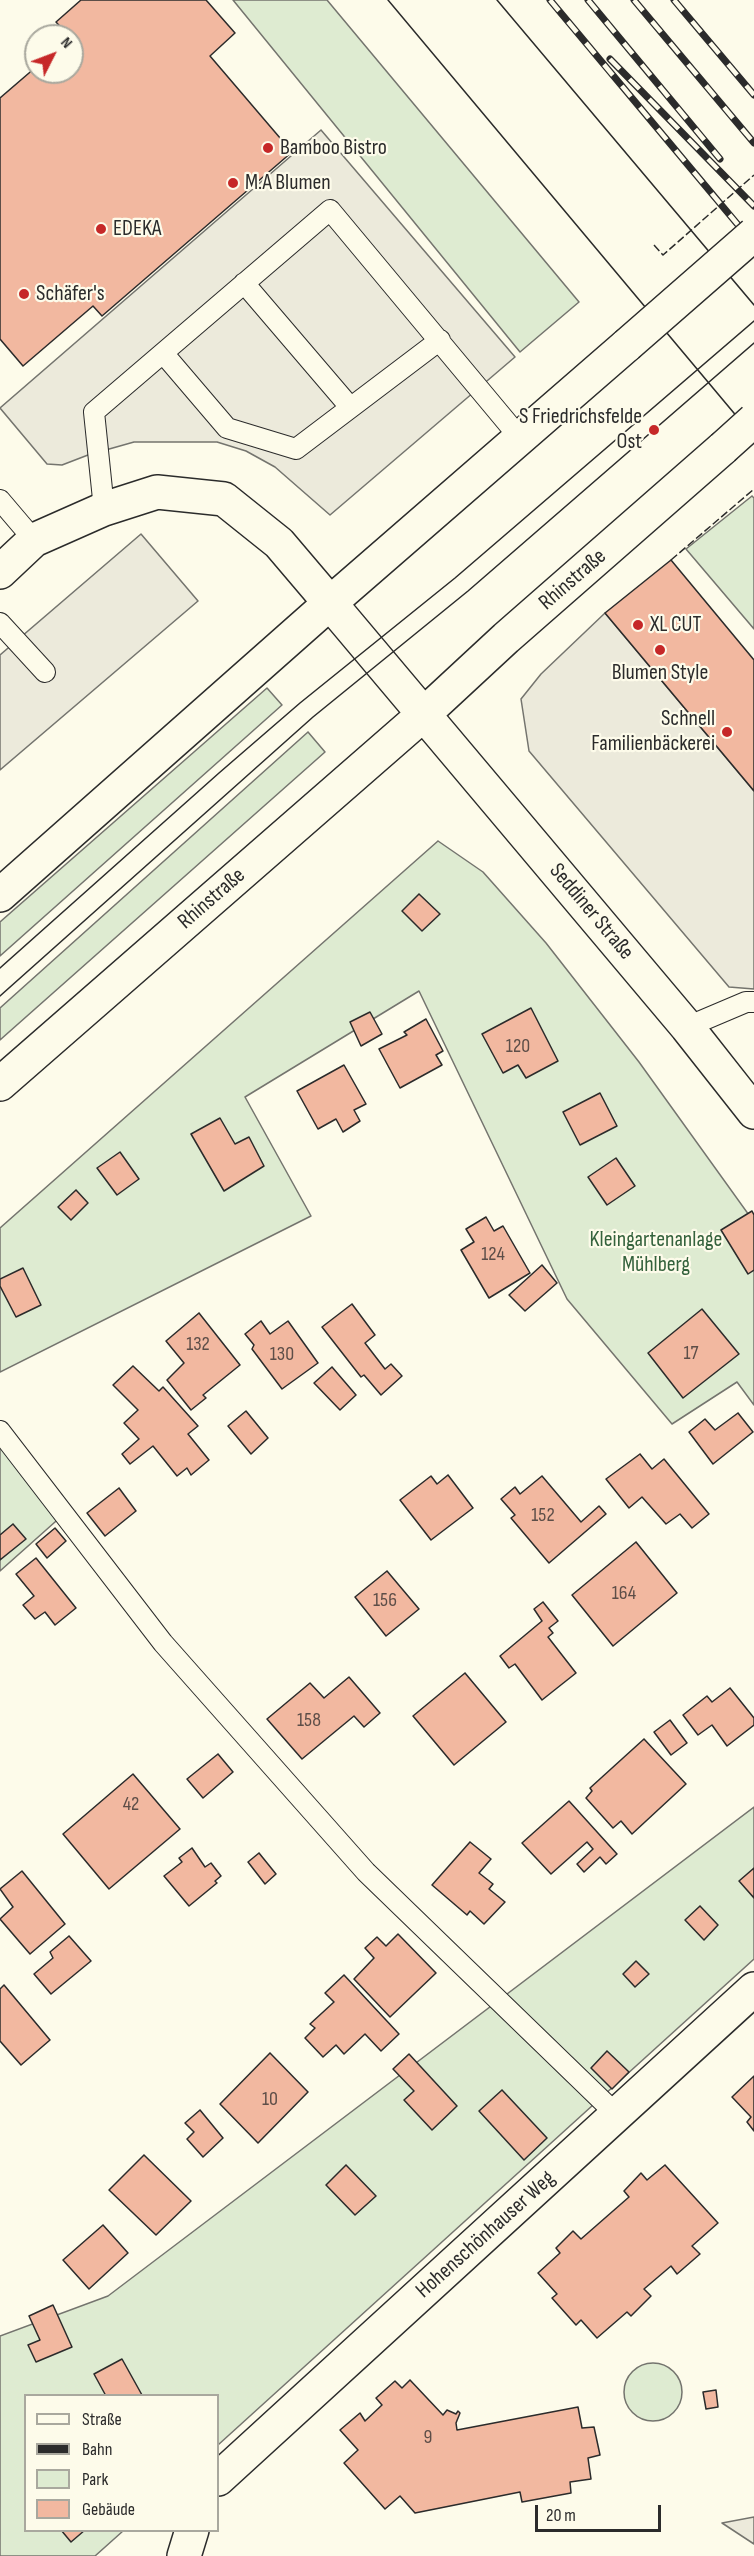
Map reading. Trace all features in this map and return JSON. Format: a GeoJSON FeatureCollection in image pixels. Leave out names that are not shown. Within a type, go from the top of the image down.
{"type":"FeatureCollection","features":[{"type":"Feature","properties":{"kind":"main road"},"geometry":{"type":"LineString","coordinates":[[0,895],[330,603],[754,234]]}},
{"type":"Feature","properties":{"kind":"main road","name":"Rhinstraße"},"geometry":{"type":"LineString","coordinates":[[0,1084],[424,714],[506,638],[754,420]]}},
{"type":"Feature","properties":{"kind":"main road"},"geometry":{"type":"LineString","coordinates":[[0,572],[34,540],[104,509],[157,492],[224,499],[279,543],[424,714]]}},
{"type":"Feature","properties":{"kind":"main road","name":"Seddiner Straße"},"geometry":{"type":"LineString","coordinates":[[424,714],[687,1028],[754,1112]]}},
{"type":"Feature","properties":{"kind":"main road","name":"Hohenschönhauser Weg"},"geometry":{"type":"LineString","coordinates":[[219,2478],[754,1989]]}},
{"type":"Feature","properties":{"kind":"main road"},"geometry":{"type":"LineString","coordinates":[[184,2556],[191,2532]]}},
{"type":"Feature","properties":{"kind":"lane"},"geometry":{"type":"LineString","coordinates":[[104,509],[94,412],[330,210],[520,438]]}},
{"type":"Feature","properties":{"kind":"lane"},"geometry":{"type":"LineString","coordinates":[[244,284],[350,407]]}},
{"type":"Feature","properties":{"kind":"lane"},"geometry":{"type":"LineString","coordinates":[[163,353],[226,428],[296,449],[440,340]]}},
{"type":"Feature","properties":{"kind":"lane"},"geometry":{"type":"LineString","coordinates":[[0,500],[34,540]]}},
{"type":"Feature","properties":{"kind":"lane"},"geometry":{"type":"LineString","coordinates":[[0,623],[45,672]]}},
{"type":"Feature","properties":{"kind":"lane"},"geometry":{"type":"LineString","coordinates":[[687,1028],[746,1002],[754,1002]]}},
{"type":"Feature","properties":{"kind":"lane"},"geometry":{"type":"LineString","coordinates":[[0,1431],[163,1643],[366,1872],[617,2115]]}},
{"type":"Feature","properties":{"kind":"green space"},"geometry":{"type":"Polygon","coordinates":[[[233,0],[327,0],[579,302],[520,352],[233,0]]]}},
{"type":"Feature","properties":{"kind":"green space"},"geometry":{"type":"Polygon","coordinates":[[[752,496],[754,498],[754,629],[686,549],[752,496]]]}},
{"type":"Feature","properties":{"kind":"green space"},"geometry":{"type":"Polygon","coordinates":[[[267,688],[282,705],[0,956],[0,922],[267,688]]]}},
{"type":"Feature","properties":{"kind":"green space"},"geometry":{"type":"Polygon","coordinates":[[[308,732],[325,752],[0,1040],[0,1008],[308,732]]]}},
{"type":"Feature","properties":{"kind":"green space","name":"Kleingartenanlage Mühlberg"},"geometry":{"type":"Polygon","coordinates":[[[438,841],[483,872],[546,943],[639,1062],[754,1222],[754,1405],[737,1382],[672,1424],[567,1299],[419,991],[245,1097],[311,1216],[0,1372],[0,1228],[438,841]]]}},
{"type":"Feature","properties":{"kind":"green space"},"geometry":{"type":"Polygon","coordinates":[[[0,1431],[64,1514],[0,1571],[0,1431]]]}},
{"type":"Feature","properties":{"kind":"green space"},"geometry":{"type":"Polygon","coordinates":[[[754,1807],[754,1959],[219,2444],[219,2394],[24,2394],[24,2532],[122,2532],[95,2556],[0,2556],[0,2336],[108,2296],[754,1807]]]}},
{"type":"Feature","properties":{"kind":"green space"},"geometry":{"type":"Polygon","coordinates":[[[653,2363],[664,2365],[674,2371],[680,2381],[682,2392],[680,2403],[674,2413],[664,2419],[653,2421],[642,2419],[632,2413],[626,2403],[624,2392],[626,2381],[632,2371],[642,2365],[653,2363]]]}},
{"type":"Feature","properties":{"kind":"shaded area"},"geometry":{"type":"Polygon","coordinates":[[[321,130],[515,357],[330,515],[275,467],[246,451],[217,442],[134,442],[62,465],[47,464],[0,408],[321,130]]]}},
{"type":"Feature","properties":{"kind":"shaded area"},"geometry":{"type":"Polygon","coordinates":[[[141,534],[198,601],[0,770],[0,655],[141,534]]]}},
{"type":"Feature","properties":{"kind":"shaded area"},"geometry":{"type":"Polygon","coordinates":[[[605,613],[754,791],[754,989],[729,987],[529,751],[521,699],[541,674],[605,613]]]}},
{"type":"Feature","properties":{"kind":"shaded area"},"geometry":{"type":"Polygon","coordinates":[[[754,2517],[754,2544],[722,2523],[754,2517]]]}},
{"type":"Feature","properties":{"kind":"building","name":"EDEKA"},"geometry":{"type":"Polygon","coordinates":[[[81,0],[206,0],[235,33],[210,56],[292,152],[102,316],[93,306],[23,366],[0,339],[0,98],[24,77],[24,84],[84,84],[84,24],[58,24],[56,22],[81,0]]]}},
{"type":"Feature","properties":{"kind":"building"},"geometry":{"type":"Polygon","coordinates":[[[671,560],[754,660],[754,791],[605,613],[671,560]]]}},
{"type":"Feature","properties":{"kind":"building"},"geometry":{"type":"Polygon","coordinates":[[[419,894],[440,914],[422,931],[402,911],[419,894]]]}},
{"type":"Feature","properties":{"kind":"building"},"geometry":{"type":"Polygon","coordinates":[[[531,1008],[558,1061],[526,1078],[518,1065],[503,1073],[482,1034],[531,1008]]]}},
{"type":"Feature","properties":{"kind":"building"},"geometry":{"type":"Polygon","coordinates":[[[370,1012],[382,1034],[361,1046],[350,1022],[370,1012]]]}},
{"type":"Feature","properties":{"kind":"building"},"geometry":{"type":"Polygon","coordinates":[[[426,1019],[443,1051],[436,1055],[442,1065],[400,1088],[379,1049],[407,1035],[404,1032],[426,1019]]]}},
{"type":"Feature","properties":{"kind":"building"},"geometry":{"type":"Polygon","coordinates":[[[344,1065],[366,1104],[354,1110],[360,1121],[343,1132],[336,1119],[318,1129],[297,1091],[344,1065]]]}},
{"type":"Feature","properties":{"kind":"building"},"geometry":{"type":"Polygon","coordinates":[[[600,1093],[617,1126],[580,1145],[563,1112],[600,1093]]]}},
{"type":"Feature","properties":{"kind":"building"},"geometry":{"type":"Polygon","coordinates":[[[220,1118],[235,1144],[249,1137],[264,1166],[224,1191],[191,1134],[220,1118]]]}},
{"type":"Feature","properties":{"kind":"building"},"geometry":{"type":"Polygon","coordinates":[[[120,1152],[139,1179],[117,1195],[97,1168],[120,1152]]]}},
{"type":"Feature","properties":{"kind":"building"},"geometry":{"type":"Polygon","coordinates":[[[616,1158],[635,1186],[607,1205],[588,1177],[616,1158]]]}},
{"type":"Feature","properties":{"kind":"building"},"geometry":{"type":"Polygon","coordinates":[[[76,1190],[88,1203],[71,1220],[58,1207],[76,1190]]]}},
{"type":"Feature","properties":{"kind":"building"},"geometry":{"type":"Polygon","coordinates":[[[752,1211],[754,1215],[754,1270],[748,1274],[721,1230],[752,1211]]]}},
{"type":"Feature","properties":{"kind":"building"},"geometry":{"type":"Polygon","coordinates":[[[486,1217],[494,1231],[503,1226],[530,1273],[489,1298],[461,1250],[474,1242],[466,1229],[486,1217]]]}},
{"type":"Feature","properties":{"kind":"building"},"geometry":{"type":"Polygon","coordinates":[[[542,1265],[557,1283],[525,1311],[509,1295],[542,1265]]]}},
{"type":"Feature","properties":{"kind":"building"},"geometry":{"type":"Polygon","coordinates":[[[23,1268],[41,1305],[16,1317],[0,1286],[0,1279],[23,1268]]]}},
{"type":"Feature","properties":{"kind":"building"},"geometry":{"type":"Polygon","coordinates":[[[352,1304],[375,1335],[365,1343],[385,1369],[391,1364],[402,1376],[381,1395],[364,1375],[361,1377],[322,1327],[352,1304]]]}},
{"type":"Feature","properties":{"kind":"building"},"geometry":{"type":"Polygon","coordinates":[[[702,1309],[739,1354],[683,1398],[648,1353],[702,1309]]]}},
{"type":"Feature","properties":{"kind":"building"},"geometry":{"type":"Polygon","coordinates":[[[199,1313],[240,1365],[203,1395],[206,1398],[191,1410],[167,1380],[184,1363],[166,1341],[199,1313]]]}},
{"type":"Feature","properties":{"kind":"building"},"geometry":{"type":"Polygon","coordinates":[[[261,1321],[270,1334],[288,1321],[318,1363],[282,1389],[252,1349],[254,1345],[245,1334],[261,1321]]]}},
{"type":"Feature","properties":{"kind":"building"},"geometry":{"type":"Polygon","coordinates":[[[133,1366],[159,1391],[163,1387],[198,1426],[188,1434],[209,1460],[191,1475],[187,1468],[177,1476],[153,1446],[130,1464],[122,1454],[139,1439],[124,1423],[138,1410],[113,1385],[133,1366]]]}},
{"type":"Feature","properties":{"kind":"building"},"geometry":{"type":"Polygon","coordinates":[[[332,1367],[356,1395],[340,1410],[314,1383],[332,1367]]]}},
{"type":"Feature","properties":{"kind":"building"},"geometry":{"type":"Polygon","coordinates":[[[246,1411],[268,1438],[251,1454],[228,1426],[246,1411]]]}},
{"type":"Feature","properties":{"kind":"building"},"geometry":{"type":"Polygon","coordinates":[[[738,1413],[753,1432],[713,1464],[689,1432],[705,1419],[715,1430],[738,1413]]]}},
{"type":"Feature","properties":{"kind":"building"},"geometry":{"type":"Polygon","coordinates":[[[640,1454],[652,1469],[664,1459],[709,1514],[692,1528],[680,1514],[666,1524],[642,1497],[629,1508],[606,1479],[640,1454]]]}},
{"type":"Feature","properties":{"kind":"building"},"geometry":{"type":"Polygon","coordinates":[[[448,1475],[473,1508],[431,1540],[400,1500],[431,1476],[437,1484],[448,1475]]]}},
{"type":"Feature","properties":{"kind":"building"},"geometry":{"type":"Polygon","coordinates":[[[542,1476],[581,1522],[599,1506],[606,1514],[549,1563],[511,1518],[515,1515],[501,1499],[515,1487],[520,1494],[542,1476]]]}},
{"type":"Feature","properties":{"kind":"building"},"geometry":{"type":"Polygon","coordinates":[[[119,1488],[136,1511],[105,1536],[87,1513],[119,1488]]]}},
{"type":"Feature","properties":{"kind":"building"},"geometry":{"type":"Polygon","coordinates":[[[13,1524],[26,1539],[0,1560],[0,1535],[13,1524]]]}},
{"type":"Feature","properties":{"kind":"building"},"geometry":{"type":"Polygon","coordinates":[[[55,1528],[66,1541],[47,1558],[36,1544],[55,1528]]]}},
{"type":"Feature","properties":{"kind":"building"},"geometry":{"type":"Polygon","coordinates":[[[636,1542],[677,1593],[613,1646],[572,1595],[636,1542]]]}},
{"type":"Feature","properties":{"kind":"building"},"geometry":{"type":"Polygon","coordinates":[[[36,1558],[76,1608],[55,1625],[45,1612],[35,1619],[23,1605],[34,1596],[16,1574],[36,1558]]]}},
{"type":"Feature","properties":{"kind":"building"},"geometry":{"type":"Polygon","coordinates":[[[387,1571],[419,1609],[386,1636],[355,1597],[387,1571]]]}},
{"type":"Feature","properties":{"kind":"building"},"geometry":{"type":"Polygon","coordinates":[[[543,1602],[558,1621],[549,1628],[553,1633],[548,1637],[576,1673],[542,1700],[515,1664],[509,1668],[500,1656],[542,1621],[534,1609],[543,1602]]]}},
{"type":"Feature","properties":{"kind":"building"},"geometry":{"type":"Polygon","coordinates":[[[465,1673],[506,1722],[454,1765],[413,1716],[465,1673]]]}},
{"type":"Feature","properties":{"kind":"building"},"geometry":{"type":"Polygon","coordinates":[[[349,1677],[380,1713],[364,1727],[354,1716],[302,1759],[267,1719],[310,1683],[324,1698],[349,1677]]]}},
{"type":"Feature","properties":{"kind":"building"},"geometry":{"type":"Polygon","coordinates":[[[730,1688],[754,1718],[754,1725],[727,1746],[712,1725],[698,1735],[683,1715],[707,1696],[712,1702],[730,1688]]]}},
{"type":"Feature","properties":{"kind":"building"},"geometry":{"type":"Polygon","coordinates":[[[670,1720],[687,1743],[671,1755],[654,1732],[670,1720]]]}},
{"type":"Feature","properties":{"kind":"building"},"geometry":{"type":"Polygon","coordinates":[[[644,1739],[686,1784],[632,1834],[621,1821],[613,1828],[586,1798],[592,1791],[590,1788],[644,1739]]]}},
{"type":"Feature","properties":{"kind":"building"},"geometry":{"type":"Polygon","coordinates":[[[218,1754],[233,1772],[203,1798],[187,1779],[218,1754]]]}},
{"type":"Feature","properties":{"kind":"building"},"geometry":{"type":"Polygon","coordinates":[[[133,1774],[180,1829],[109,1889],[63,1834],[133,1774]]]}},
{"type":"Feature","properties":{"kind":"building"},"geometry":{"type":"Polygon","coordinates":[[[569,1801],[617,1854],[606,1864],[600,1857],[584,1872],[577,1864],[593,1849],[587,1842],[551,1874],[522,1843],[569,1801]]]}},
{"type":"Feature","properties":{"kind":"building"},"geometry":{"type":"Polygon","coordinates":[[[470,1842],[491,1859],[479,1873],[493,1884],[489,1889],[505,1902],[484,1924],[470,1911],[467,1915],[432,1885],[470,1842]]]}},
{"type":"Feature","properties":{"kind":"building"},"geometry":{"type":"Polygon","coordinates":[[[192,1848],[205,1867],[211,1863],[221,1876],[215,1881],[217,1883],[189,1906],[164,1876],[182,1862],[179,1858],[192,1848]]]}},
{"type":"Feature","properties":{"kind":"building"},"geometry":{"type":"Polygon","coordinates":[[[259,1853],[276,1874],[265,1884],[248,1862],[259,1853]]]}},
{"type":"Feature","properties":{"kind":"building"},"geometry":{"type":"Polygon","coordinates":[[[754,1868],[754,1898],[739,1881],[754,1868]]]}},
{"type":"Feature","properties":{"kind":"building"},"geometry":{"type":"Polygon","coordinates":[[[22,1871],[65,1924],[30,1954],[0,1919],[13,1907],[0,1889],[22,1871]]]}},
{"type":"Feature","properties":{"kind":"building"},"geometry":{"type":"Polygon","coordinates":[[[700,1906],[718,1925],[704,1940],[685,1920],[700,1906]]]}},
{"type":"Feature","properties":{"kind":"building"},"geometry":{"type":"Polygon","coordinates":[[[398,1934],[436,1973],[390,2017],[354,1979],[374,1958],[365,1948],[377,1937],[386,1946],[398,1934]]]}},
{"type":"Feature","properties":{"kind":"building"},"geometry":{"type":"Polygon","coordinates":[[[69,1936],[91,1961],[51,1994],[34,1974],[53,1958],[50,1952],[69,1936]]]}},
{"type":"Feature","properties":{"kind":"building"},"geometry":{"type":"Polygon","coordinates":[[[636,1961],[649,1974],[635,1987],[623,1974],[636,1961]]]}},
{"type":"Feature","properties":{"kind":"building"},"geometry":{"type":"Polygon","coordinates":[[[344,1975],[399,2034],[381,2051],[365,2034],[344,2054],[336,2045],[323,2057],[305,2038],[315,2028],[310,2024],[334,2002],[325,1993],[344,1975]]]}},
{"type":"Feature","properties":{"kind":"building"},"geometry":{"type":"Polygon","coordinates":[[[4,1985],[50,2040],[21,2065],[0,2041],[0,1989],[4,1985]]]}},
{"type":"Feature","properties":{"kind":"building"},"geometry":{"type":"Polygon","coordinates":[[[607,2051],[629,2072],[612,2089],[591,2068],[607,2051]]]}},
{"type":"Feature","properties":{"kind":"building"},"geometry":{"type":"Polygon","coordinates":[[[270,2053],[308,2092],[258,2143],[220,2104],[270,2053]]]}},
{"type":"Feature","properties":{"kind":"building"},"geometry":{"type":"Polygon","coordinates":[[[409,2054],[457,2106],[432,2130],[404,2100],[414,2091],[393,2069],[409,2054]]]}},
{"type":"Feature","properties":{"kind":"building"},"geometry":{"type":"Polygon","coordinates":[[[754,2076],[754,2131],[747,2122],[751,2117],[732,2097],[754,2076]]]}},
{"type":"Feature","properties":{"kind":"building"},"geometry":{"type":"Polygon","coordinates":[[[502,2090],[547,2138],[524,2160],[479,2111],[502,2090]]]}},
{"type":"Feature","properties":{"kind":"building"},"geometry":{"type":"Polygon","coordinates":[[[200,2110],[223,2138],[203,2157],[187,2139],[194,2132],[185,2123],[200,2110]]]}},
{"type":"Feature","properties":{"kind":"building"},"geometry":{"type":"Polygon","coordinates":[[[144,2155],[191,2201],[156,2235],[109,2190],[144,2155]]]}},
{"type":"Feature","properties":{"kind":"building"},"geometry":{"type":"Polygon","coordinates":[[[346,2165],[376,2196],[355,2215],[326,2185],[346,2165]]]}},
{"type":"Feature","properties":{"kind":"building"},"geometry":{"type":"Polygon","coordinates":[[[665,2165],[718,2223],[692,2246],[700,2254],[677,2274],[671,2266],[644,2289],[651,2296],[631,2316],[627,2312],[597,2338],[581,2320],[576,2325],[552,2298],[557,2294],[538,2273],[560,2253],[556,2248],[573,2231],[581,2239],[629,2197],[624,2191],[641,2173],[647,2180],[665,2165]]]}},
{"type":"Feature","properties":{"kind":"building"},"geometry":{"type":"Polygon","coordinates":[[[103,2225],[128,2253],[89,2289],[63,2260],[103,2225]]]}},
{"type":"Feature","properties":{"kind":"building"},"geometry":{"type":"Polygon","coordinates":[[[53,2305],[72,2347],[36,2362],[28,2345],[40,2340],[29,2316],[53,2305]]]}},
{"type":"Feature","properties":{"kind":"building"},"geometry":{"type":"Polygon","coordinates":[[[122,2359],[141,2394],[105,2394],[94,2374],[122,2359]]]}},
{"type":"Feature","properties":{"kind":"building"},"geometry":{"type":"Polygon","coordinates":[[[410,2380],[443,2415],[447,2410],[456,2414],[458,2411],[460,2413],[456,2423],[457,2430],[578,2407],[582,2428],[594,2427],[600,2455],[588,2458],[591,2479],[570,2482],[571,2493],[522,2502],[520,2492],[415,2513],[400,2496],[385,2509],[344,2463],[358,2450],[340,2430],[360,2413],[365,2421],[382,2405],[376,2398],[395,2381],[402,2388],[410,2380]]]}},
{"type":"Feature","properties":{"kind":"building"},"geometry":{"type":"Polygon","coordinates":[[[716,2390],[718,2407],[706,2409],[703,2392],[716,2390]]]}},
{"type":"Feature","properties":{"kind":"building"},"geometry":{"type":"Polygon","coordinates":[[[63,2532],[83,2532],[71,2542],[63,2532]]]}},
{"type":"Feature","properties":{"kind":"tram line"},"geometry":{"type":"LineString","coordinates":[[388,0],[754,437]]}},
{"type":"Feature","properties":{"kind":"tram line"},"geometry":{"type":"LineString","coordinates":[[497,0],[754,305]]}},
{"type":"Feature","properties":{"kind":"tram line"},"geometry":{"type":"LineString","coordinates":[[0,968],[300,703],[455,578],[754,321]]}},
{"type":"Feature","properties":{"kind":"tram line"},"geometry":{"type":"LineString","coordinates":[[0,996],[313,717],[468,591],[754,343]]}},
{"type":"Feature","properties":{"kind":"railway"},"geometry":{"type":"LineString","coordinates":[[550,0],[754,244]]}},
{"type":"Feature","properties":{"kind":"railway"},"geometry":{"type":"LineString","coordinates":[[588,0],[720,159]]}},
{"type":"Feature","properties":{"kind":"railway"},"geometry":{"type":"LineString","coordinates":[[634,0],[754,143]]}},
{"type":"Feature","properties":{"kind":"railway"},"geometry":{"type":"LineString","coordinates":[[674,0],[754,95]]}},
{"type":"Feature","properties":{"kind":"railway"},"geometry":{"type":"LineString","coordinates":[[610,59],[754,206]]}},
{"type":"Feature","properties":{"kind":"fence"},"geometry":{"type":"LineString","coordinates":[[654,245],[663,255],[754,175]]}},
{"type":"Feature","properties":{"kind":"fence"},"geometry":{"type":"LineString","coordinates":[[671,560],[754,489]]}},
{"type":"Feature","properties":{"kind":"place","name":"Bamboo Bistro"},"geometry":{"type":"Point","coordinates":[268,148]}},
{"type":"Feature","properties":{"kind":"place","name":"M.A Blumen"},"geometry":{"type":"Point","coordinates":[233,183]}},
{"type":"Feature","properties":{"kind":"place","name":"EDEKA"},"geometry":{"type":"Point","coordinates":[101,229]}},
{"type":"Feature","properties":{"kind":"place","name":"Schäfer's"},"geometry":{"type":"Point","coordinates":[24,294]}},
{"type":"Feature","properties":{"kind":"place","name":"S Friedrichsfelde Ost"},"geometry":{"type":"Point","coordinates":[654,430]}},
{"type":"Feature","properties":{"kind":"place","name":"XL CUT"},"geometry":{"type":"Point","coordinates":[638,625]}},
{"type":"Feature","properties":{"kind":"place","name":"Blumen Style"},"geometry":{"type":"Point","coordinates":[660,650]}},
{"type":"Feature","properties":{"kind":"place","name":"Schnell Familienbäckerei"},"geometry":{"type":"Point","coordinates":[727,732]}}]}
